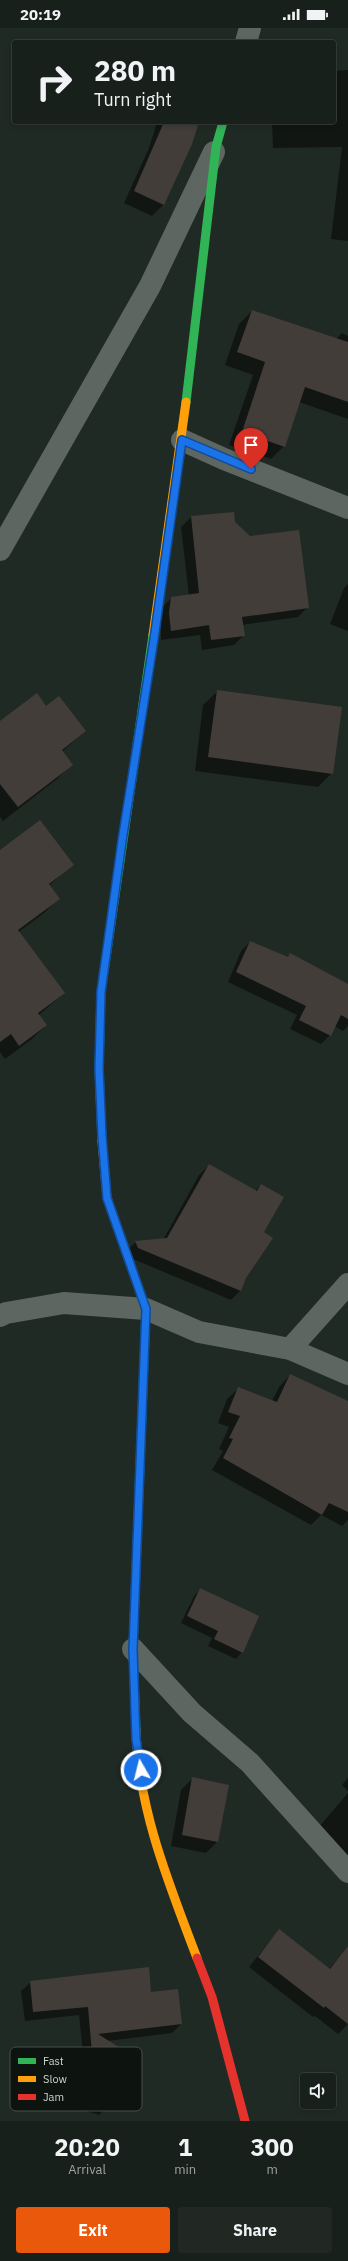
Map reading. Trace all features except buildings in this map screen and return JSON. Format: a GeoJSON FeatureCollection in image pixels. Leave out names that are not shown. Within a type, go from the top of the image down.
{"type":"FeatureCollection","features":[{"type":"Feature","properties":{"kind":"street"},"geometry":{"type":"LineString","coordinates":[[247,40],[250,28]]}},
{"type":"Feature","properties":{"kind":"street"},"geometry":{"type":"LineString","coordinates":[[222,124],[216,147],[182,440],[154,639],[120,848],[101,992],[100,1076],[102,1136],[107,1198],[146,1309],[133,1649],[136,1739],[145,1800],[160,1861],[212,1997],[245,2121]]}},
{"type":"Feature","properties":{"kind":"street"},"geometry":{"type":"LineString","coordinates":[[0,550],[16,518],[150,286],[216,147]]}},
{"type":"Feature","properties":{"kind":"street"},"geometry":{"type":"LineString","coordinates":[[182,440],[224,459],[348,508]]}},
{"type":"Feature","properties":{"kind":"street"},"geometry":{"type":"LineString","coordinates":[[290,1349],[348,1284]]}},
{"type":"Feature","properties":{"kind":"street"},"geometry":{"type":"LineString","coordinates":[[0,1316],[6,1313],[64,1303],[146,1309],[199,1332],[290,1349],[348,1374]]}},
{"type":"Feature","properties":{"kind":"street"},"geometry":{"type":"LineString","coordinates":[[133,1649],[192,1713],[250,1763],[348,1872]]}},
{"type":"Feature","properties":{"kind":"traffic: fast"},"geometry":{"type":"LineString","coordinates":[[186,402],[216,147],[222,124]]}},
{"type":"Feature","properties":{"kind":"traffic: fast"},"geometry":{"type":"LineString","coordinates":[[102,1141],[99,1069],[101,992],[153,635]]}},
{"type":"Feature","properties":{"kind":"traffic: fast"},"geometry":{"type":"LineString","coordinates":[[133,1272],[146,1309],[133,1649],[136,1729]]}},
{"type":"Feature","properties":{"kind":"traffic: slow"},"geometry":{"type":"LineString","coordinates":[[153,635],[186,402]]}},
{"type":"Feature","properties":{"kind":"traffic: slow"},"geometry":{"type":"LineString","coordinates":[[102,1141],[107,1198],[133,1272]]}},
{"type":"Feature","properties":{"kind":"traffic: slow"},"geometry":{"type":"LineString","coordinates":[[136,1729],[142,1788],[149,1817],[166,1874],[197,1958]]}},
{"type":"Feature","properties":{"kind":"traffic: jam"},"geometry":{"type":"LineString","coordinates":[[197,1958],[212,1997],[245,2121]]}},
{"type":"Feature","properties":{"kind":"route"},"geometry":{"type":"LineString","coordinates":[[141,1770],[136,1739],[133,1649],[146,1309],[107,1198],[99,1069],[101,992],[110,920],[154,639],[182,440],[224,459],[251,469]]}}]}
